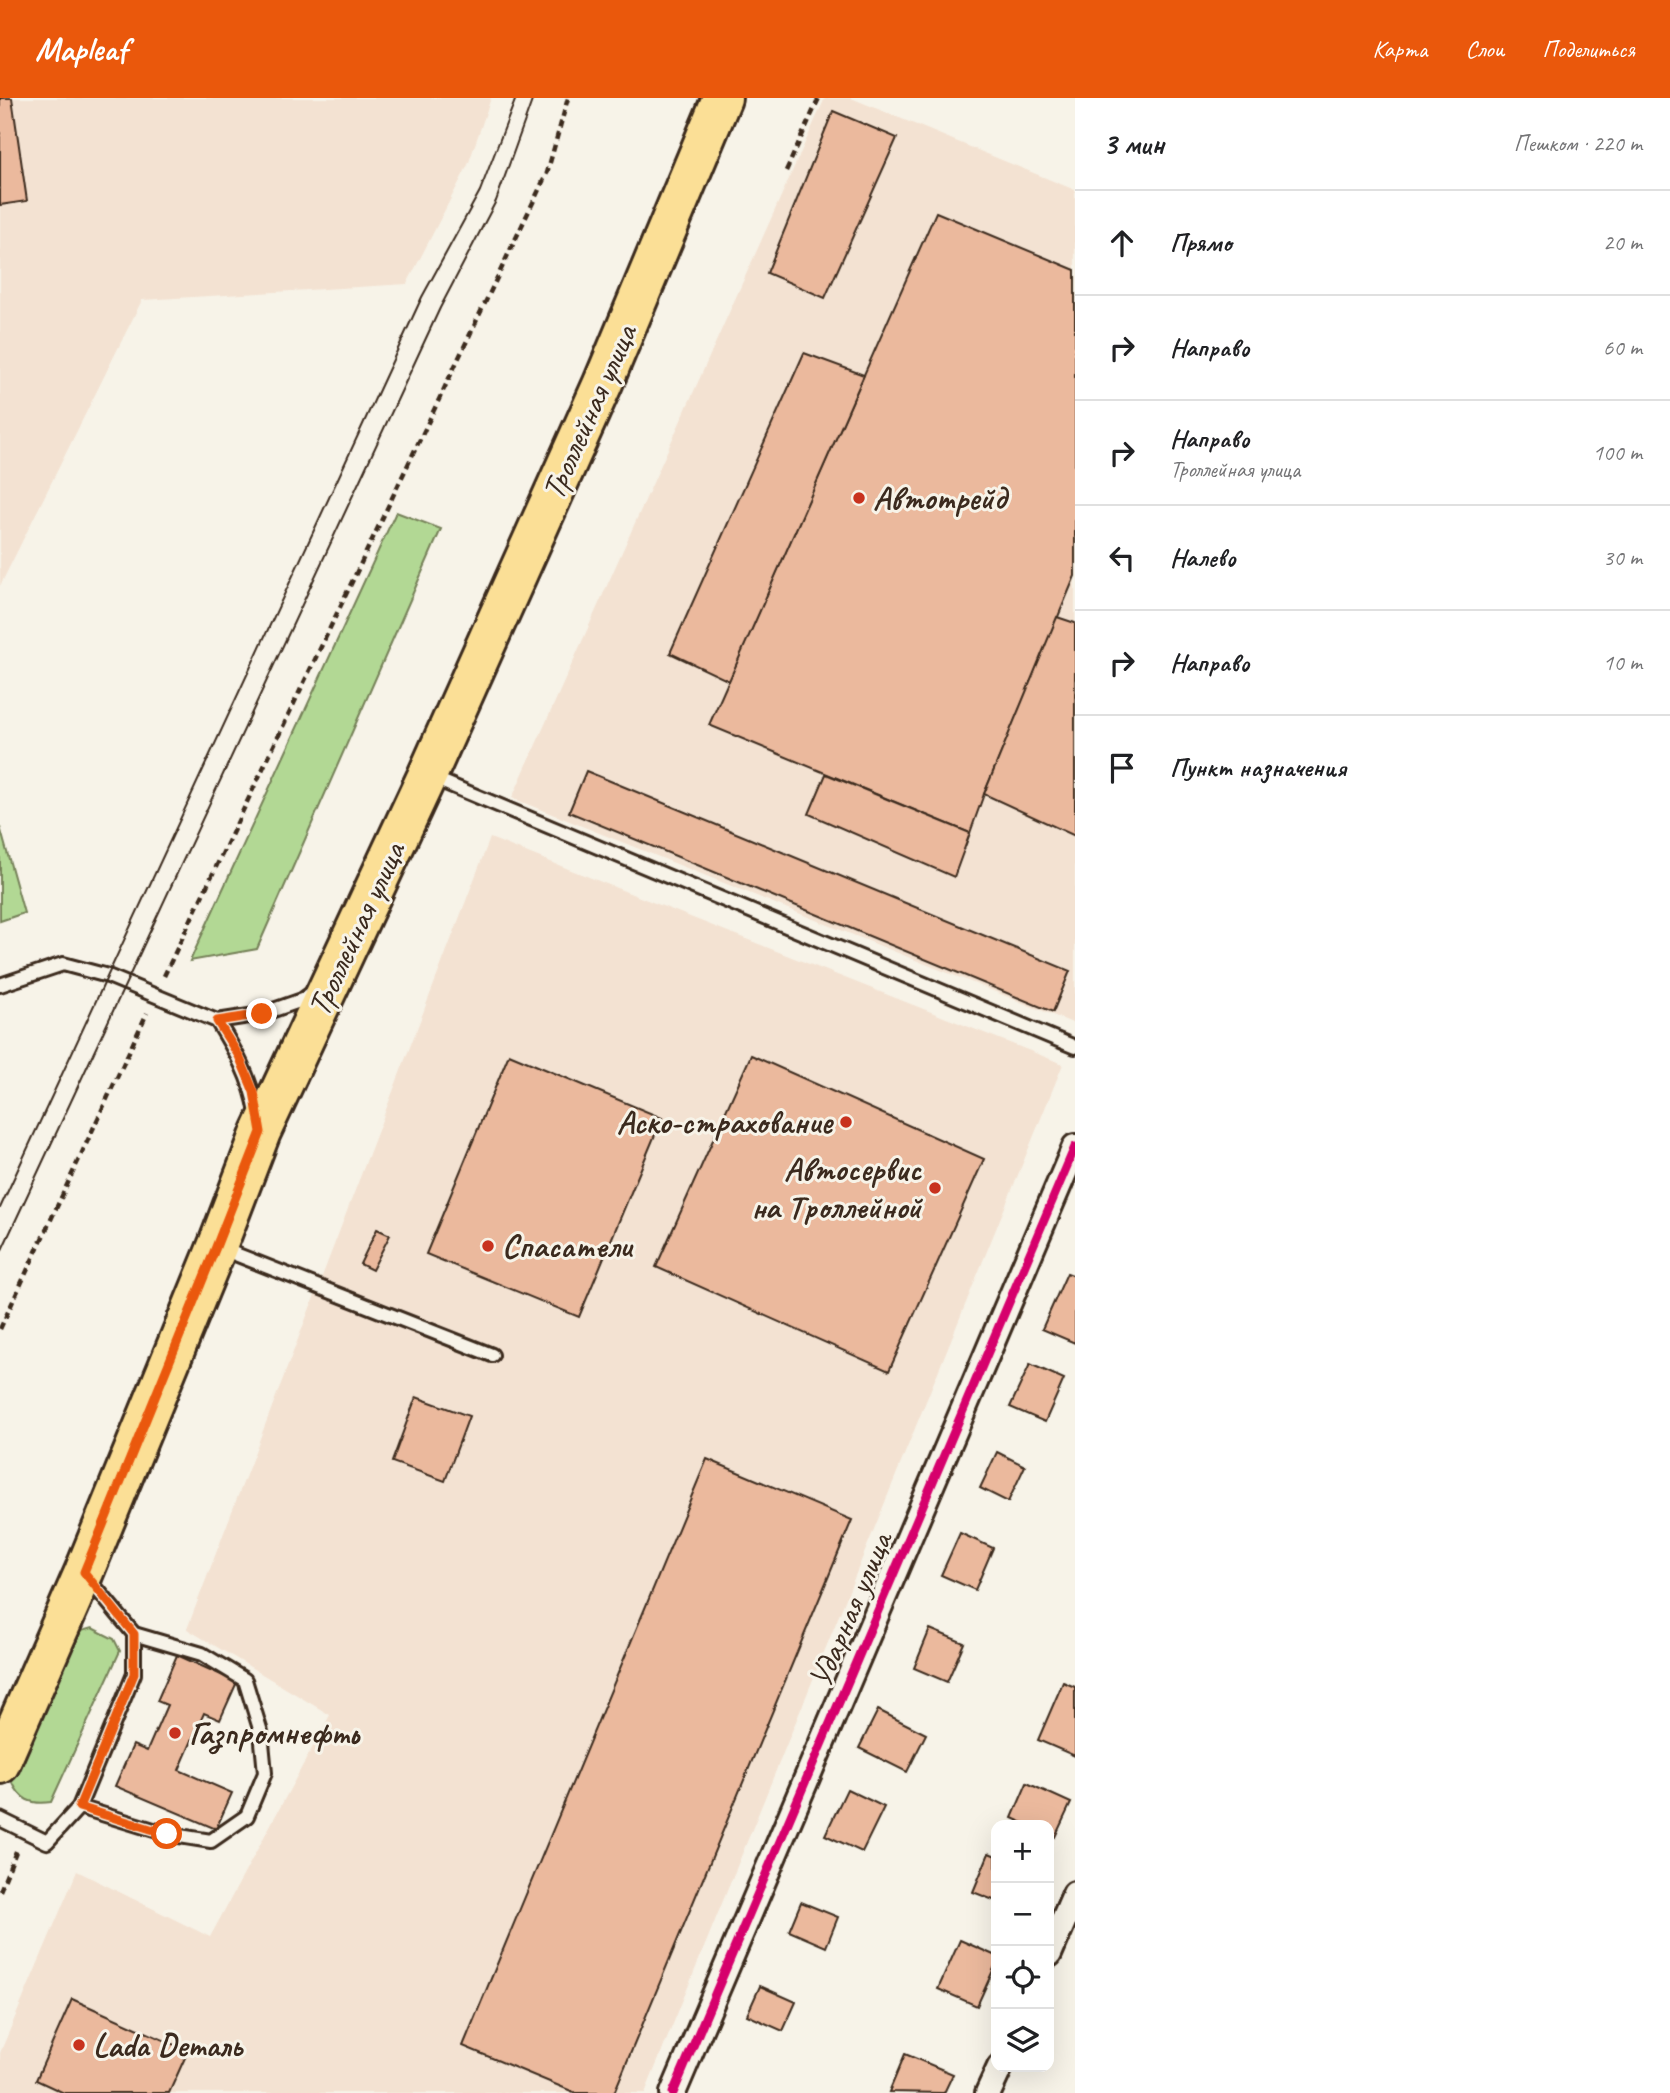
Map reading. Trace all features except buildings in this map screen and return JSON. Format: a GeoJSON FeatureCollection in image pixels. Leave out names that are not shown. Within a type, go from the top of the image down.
{"type":"FeatureCollection","features":[{"type":"Feature","properties":{"kind":"main road","name":"Троллейная улица"},"geometry":{"type":"LineString","coordinates":[[0,1763],[84,1572],[261,1132],[427,776],[603,383],[722,98]]}},
{"type":"Feature","properties":{"kind":"street","name":"Ударная улица"},"geometry":{"type":"LineString","coordinates":[[673,2093],[1075,1147]]}},
{"type":"Feature","properties":{"kind":"street"},"geometry":{"type":"LineString","coordinates":[[1052,1946],[1075,1894]]}},
{"type":"Feature","properties":{"kind":"street"},"geometry":{"type":"LineString","coordinates":[[988,2093],[998,2072]]}},
{"type":"Feature","properties":{"kind":"lane"},"geometry":{"type":"LineString","coordinates":[[427,776],[1075,1047]]}},
{"type":"Feature","properties":{"kind":"lane"},"geometry":{"type":"LineString","coordinates":[[0,985],[63,964],[108,976],[217,1021],[262,1014],[302,1000],[333,978]]}},
{"type":"Feature","properties":{"kind":"lane"},"geometry":{"type":"LineString","coordinates":[[217,1021],[239,1056],[254,1092],[261,1132]]}},
{"type":"Feature","properties":{"kind":"lane"},"geometry":{"type":"LineString","coordinates":[[216,1247],[492,1355]]}},
{"type":"Feature","properties":{"kind":"lane"},"geometry":{"type":"LineString","coordinates":[[79,1807],[167,1834],[211,1841],[247,1816],[265,1773],[261,1732],[245,1680],[202,1654],[134,1634],[84,1572]]}},
{"type":"Feature","properties":{"kind":"lane"},"geometry":{"type":"LineString","coordinates":[[0,1819],[47,1842],[79,1807],[134,1674],[134,1634]]}},
{"type":"Feature","properties":{"kind":"path"},"geometry":{"type":"LineString","coordinates":[[0,1329],[155,996],[547,173],[568,98]]}},
{"type":"Feature","properties":{"kind":"path"},"geometry":{"type":"LineString","coordinates":[[786,171],[819,98]]}},
{"type":"Feature","properties":{"kind":"path"},"geometry":{"type":"LineString","coordinates":[[0,1891],[25,1831]]}},
{"type":"Feature","properties":{"kind":"shaded area"},"geometry":{"type":"Polygon","coordinates":[[[0,98],[491,98],[468,165],[407,284],[142,300],[0,586],[0,98]]]}},
{"type":"Feature","properties":{"kind":"shaded area"},"geometry":{"type":"Polygon","coordinates":[[[825,98],[851,98],[1075,190],[1075,1024],[512,798],[825,98]]]}},
{"type":"Feature","properties":{"kind":"shaded area"},"geometry":{"type":"Polygon","coordinates":[[[490,838],[1063,1064],[645,2093],[0,2093],[0,2053],[77,1871],[210,1937],[330,1715],[187,1629],[490,838]]]}},
{"type":"Feature","properties":{"kind":"green space"},"geometry":{"type":"Polygon","coordinates":[[[396,512],[441,529],[257,949],[190,961],[396,512]]]}},
{"type":"Feature","properties":{"kind":"green space"},"geometry":{"type":"Polygon","coordinates":[[[0,827],[24,913],[0,921],[0,827]]]}},
{"type":"Feature","properties":{"kind":"green space"},"geometry":{"type":"Polygon","coordinates":[[[92,1628],[114,1639],[120,1651],[51,1802],[32,1802],[19,1793],[12,1781],[78,1632],[92,1628]]]}},
{"type":"Feature","properties":{"kind":"tram line"},"geometry":{"type":"LineString","coordinates":[[0,1208],[422,297],[480,191],[516,98]]}},
{"type":"Feature","properties":{"kind":"tram line"},"geometry":{"type":"LineString","coordinates":[[0,1254],[440,308],[496,201],[533,98]]}},
{"type":"Feature","properties":{"kind":"cycle path"},"geometry":{"type":"LineString","coordinates":[[673,2093],[1075,1147]]}},
{"type":"Feature","properties":{"kind":"place","name":"Автотрейд"},"geometry":{"type":"Point","coordinates":[859,498]}},
{"type":"Feature","properties":{"kind":"place","name":"Аско-страхование"},"geometry":{"type":"Point","coordinates":[846,1122]}},
{"type":"Feature","properties":{"kind":"place","name":"Автосервис на Троллейной"},"geometry":{"type":"Point","coordinates":[935,1188]}},
{"type":"Feature","properties":{"kind":"place","name":"Спасатели"},"geometry":{"type":"Point","coordinates":[488,1246]}},
{"type":"Feature","properties":{"kind":"place","name":"Газпромнефть"},"geometry":{"type":"Point","coordinates":[175,1733]}},
{"type":"Feature","properties":{"kind":"place","name":"Lada Dеталь"},"geometry":{"type":"Point","coordinates":[79,2045]}},
{"type":"Feature","properties":{"kind":"route"},"geometry":{"type":"LineString","coordinates":[[167,1834],[79,1807],[134,1674],[134,1634],[84,1572],[261,1132],[254,1092],[239,1056],[217,1021],[262,1014]]}}]}
